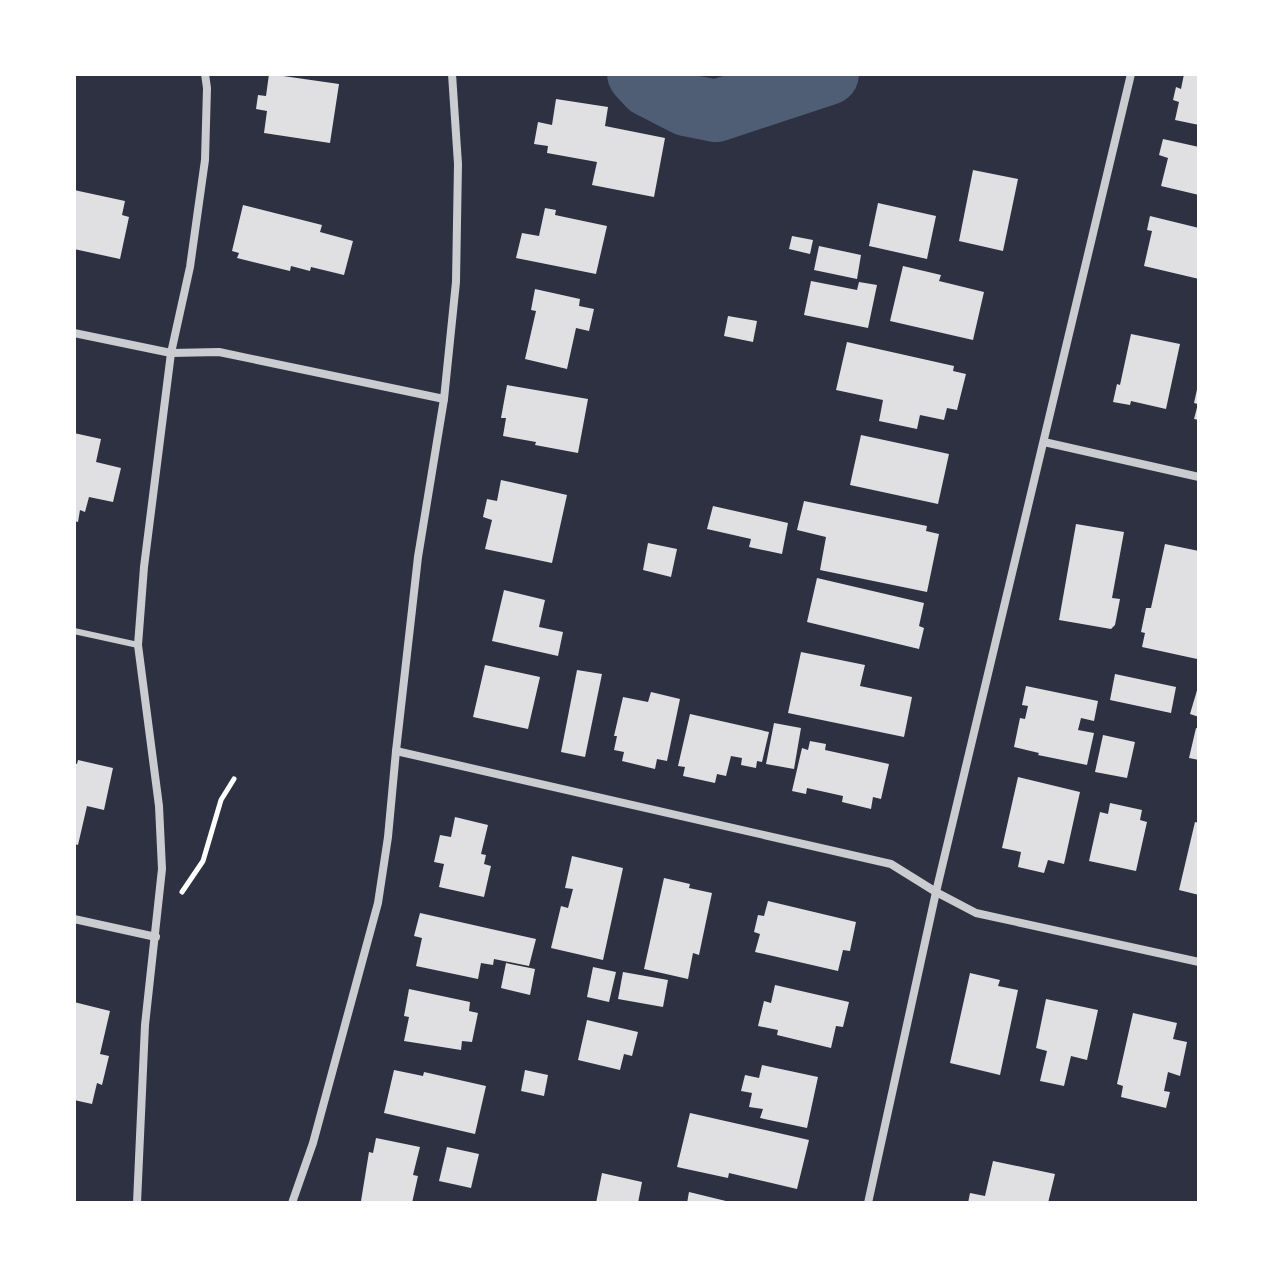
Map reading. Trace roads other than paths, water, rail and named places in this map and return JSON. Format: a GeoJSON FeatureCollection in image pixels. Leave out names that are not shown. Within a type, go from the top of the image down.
{"type":"FeatureCollection","features":[{"type":"Feature","properties":{"kind":"street"},"geometry":{"type":"LineString","coordinates":[[137,1203],[145,1025],[162,869],[159,806],[138,645],[144,567],[171,353],[190,267],[205,160],[205,74]]}},
{"type":"Feature","properties":{"kind":"street"},"geometry":{"type":"LineString","coordinates":[[292,1203],[313,1143],[378,903],[388,837],[418,557],[444,399],[456,282],[458,164],[452,74]]}},
{"type":"Feature","properties":{"kind":"street"},"geometry":{"type":"LineString","coordinates":[[868,1203],[936,892],[1131,74]]}},
{"type":"Feature","properties":{"kind":"street"},"geometry":{"type":"LineString","coordinates":[[74,333],[171,353],[219,352],[444,399]]}},
{"type":"Feature","properties":{"kind":"street"},"geometry":{"type":"LineString","coordinates":[[1044,442],[1199,477]]}},
{"type":"Feature","properties":{"kind":"street"},"geometry":{"type":"LineString","coordinates":[[396,751],[891,864],[976,913],[1199,962]]}},
{"type":"Feature","properties":{"kind":"street"},"geometry":{"type":"LineString","coordinates":[[74,919],[156,937]]}},
{"type":"Feature","properties":{"kind":"lane"},"geometry":{"type":"LineString","coordinates":[[74,631],[138,645]]}},
{"type":"Feature","properties":{"kind":"waterway"},"geometry":{"type":"LineString","coordinates":[[638,74],[649,86],[686,105],[716,111],[828,74]]}}]}
